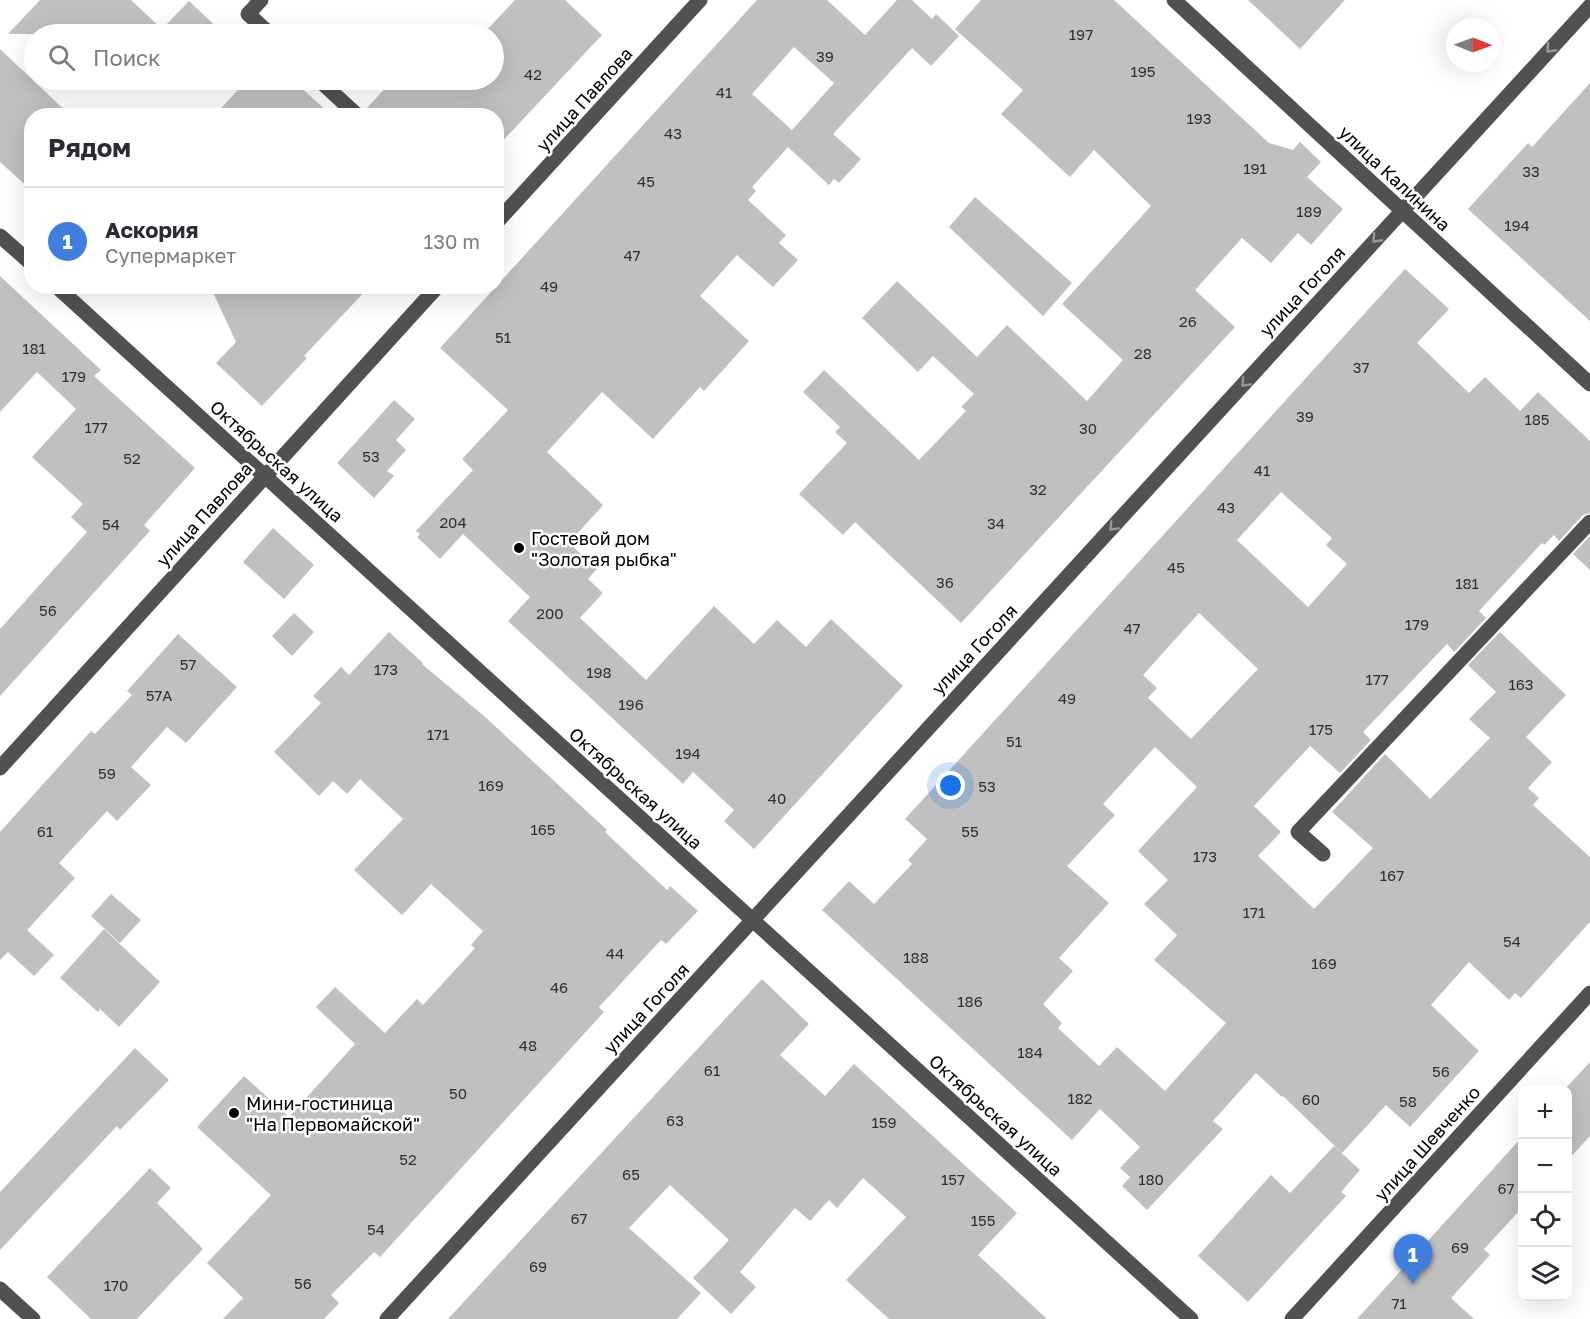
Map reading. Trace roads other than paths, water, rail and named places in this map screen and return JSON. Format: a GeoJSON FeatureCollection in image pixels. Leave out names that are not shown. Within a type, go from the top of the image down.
{"type":"FeatureCollection","features":[{"type":"Feature","properties":{"kind":"street"},"geometry":{"type":"LineString","coordinates":[[259,24],[248,14],[261,0]]}},
{"type":"Feature","properties":{"kind":"street","name":"улица Павлова"},"geometry":{"type":"LineString","coordinates":[[504,214],[699,0]]}},
{"type":"Feature","properties":{"kind":"street","name":"улица Калинина"},"geometry":{"type":"LineString","coordinates":[[1174,0],[1590,384]]}},
{"type":"Feature","properties":{"kind":"street","name":"улица Гоголя"},"geometry":{"type":"LineString","coordinates":[[387,1319],[1590,6]]}},
{"type":"Feature","properties":{"kind":"street"},"geometry":{"type":"LineString","coordinates":[[330,90],[349,108]]}},
{"type":"Feature","properties":{"kind":"street"},"geometry":{"type":"LineString","coordinates":[[0,236],[24,257]]}},
{"type":"Feature","properties":{"kind":"street","name":"Октябрьская улица"},"geometry":{"type":"LineString","coordinates":[[65,294],[1191,1319]]}},
{"type":"Feature","properties":{"kind":"street","name":"улица Павлова"},"geometry":{"type":"LineString","coordinates":[[0,768],[431,294]]}},
{"type":"Feature","properties":{"kind":"street"},"geometry":{"type":"LineString","coordinates":[[1323,854],[1298,832],[1590,522]]}},
{"type":"Feature","properties":{"kind":"street","name":"улица Шевченко"},"geometry":{"type":"LineString","coordinates":[[1292,1319],[1590,993]]}},
{"type":"Feature","properties":{"kind":"street"},"geometry":{"type":"LineString","coordinates":[[0,1289],[33,1319]]}},
{"type":"Feature","properties":{"kind":"place","name":"Гостевой дом \"Золотая рыбка\""},"geometry":{"type":"Point","coordinates":[519,548]}},
{"type":"Feature","properties":{"kind":"place","name":"Мини-гостиница \"На Первомайской\""},"geometry":{"type":"Point","coordinates":[234,1113]}},
{"type":"Feature","properties":{"kind":"place","name":"Аскория"},"geometry":{"type":"Point","coordinates":[1413,1284]}}]}
